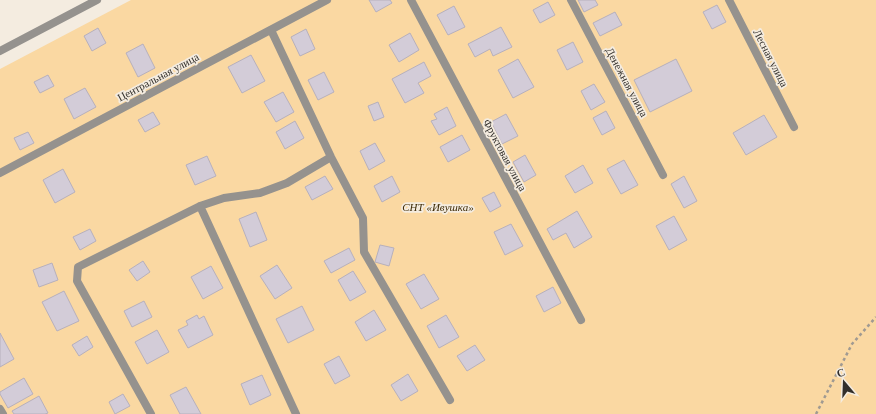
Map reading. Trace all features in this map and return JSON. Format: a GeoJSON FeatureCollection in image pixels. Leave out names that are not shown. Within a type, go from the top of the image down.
{"type":"FeatureCollection","features":[{"type":"Feature","properties":{"kind":"street"},"geometry":{"type":"LineString","coordinates":[[0,51],[97,0]]}},
{"type":"Feature","properties":{"kind":"street","name":"Центральная улица"},"geometry":{"type":"LineString","coordinates":[[0,173],[327,0]]}},
{"type":"Feature","properties":{"kind":"street","name":"Фруктовая улица"},"geometry":{"type":"LineString","coordinates":[[411,0],[581,320]]}},
{"type":"Feature","properties":{"kind":"street","name":"Денежная улица"},"geometry":{"type":"LineString","coordinates":[[571,0],[663,175]]}},
{"type":"Feature","properties":{"kind":"street","name":"Лесная улица"},"geometry":{"type":"LineString","coordinates":[[729,0],[794,127]]}},
{"type":"Feature","properties":{"kind":"street"},"geometry":{"type":"LineString","coordinates":[[271,30],[332,157],[364,218],[364,252],[450,400]]}},
{"type":"Feature","properties":{"kind":"street"},"geometry":{"type":"LineString","coordinates":[[151,414],[77,281],[78,267],[200,206],[224,198],[260,193],[287,182],[332,157]]}},
{"type":"Feature","properties":{"kind":"street"},"geometry":{"type":"LineString","coordinates":[[200,206],[296,414]]}},
{"type":"Feature","properties":{"kind":"street"},"geometry":{"type":"LineString","coordinates":[[0,409],[3,414]]}},
{"type":"Feature","properties":{"kind":"path"},"geometry":{"type":"LineString","coordinates":[[816,414],[852,344],[876,317]]}},
{"type":"Feature","properties":{"kind":"green space","name":"СНТ «Ивушка»"},"geometry":{"type":"Polygon","coordinates":[[[131,0],[876,0],[876,414],[0,414],[0,69],[131,0]]]}},
{"type":"Feature","properties":{"kind":"building"},"geometry":{"type":"Polygon","coordinates":[[[369,0],[390,0],[392,3],[376,12],[369,0]]]}},
{"type":"Feature","properties":{"kind":"building"},"geometry":{"type":"Polygon","coordinates":[[[578,0],[595,0],[598,5],[584,12],[578,0]]]}},
{"type":"Feature","properties":{"kind":"building"},"geometry":{"type":"Polygon","coordinates":[[[548,2],[555,15],[540,23],[533,10],[548,2]]]}},
{"type":"Feature","properties":{"kind":"building"},"geometry":{"type":"Polygon","coordinates":[[[717,5],[726,22],[712,29],[703,12],[717,5]]]}},
{"type":"Feature","properties":{"kind":"building"},"geometry":{"type":"Polygon","coordinates":[[[454,6],[465,27],[448,35],[437,15],[454,6]]]}},
{"type":"Feature","properties":{"kind":"building"},"geometry":{"type":"Polygon","coordinates":[[[615,12],[622,25],[600,36],[593,23],[615,12]]]}},
{"type":"Feature","properties":{"kind":"building"},"geometry":{"type":"Polygon","coordinates":[[[501,27],[512,47],[493,56],[490,49],[475,57],[468,44],[501,27]]]}},
{"type":"Feature","properties":{"kind":"building"},"geometry":{"type":"Polygon","coordinates":[[[98,28],[106,43],[92,51],[84,36],[98,28]]]}},
{"type":"Feature","properties":{"kind":"building"},"geometry":{"type":"Polygon","coordinates":[[[306,29],[315,49],[300,56],[291,37],[306,29]]]}},
{"type":"Feature","properties":{"kind":"building"},"geometry":{"type":"Polygon","coordinates":[[[410,33],[419,50],[399,62],[389,45],[410,33]]]}},
{"type":"Feature","properties":{"kind":"building"},"geometry":{"type":"Polygon","coordinates":[[[573,42],[583,62],[567,70],[557,50],[573,42]]]}},
{"type":"Feature","properties":{"kind":"building"},"geometry":{"type":"Polygon","coordinates":[[[143,44],[155,68],[138,77],[126,53],[143,44]]]}},
{"type":"Feature","properties":{"kind":"building"},"geometry":{"type":"Polygon","coordinates":[[[251,55],[265,81],[242,93],[228,67],[251,55]]]}},
{"type":"Feature","properties":{"kind":"building"},"geometry":{"type":"Polygon","coordinates":[[[518,59],[534,87],[513,98],[498,70],[518,59]]]}},
{"type":"Feature","properties":{"kind":"building"},"geometry":{"type":"Polygon","coordinates":[[[676,59],[692,91],[650,112],[634,80],[676,59]]]}},
{"type":"Feature","properties":{"kind":"building"},"geometry":{"type":"Polygon","coordinates":[[[424,62],[431,76],[418,83],[424,93],[405,103],[392,79],[424,62]]]}},
{"type":"Feature","properties":{"kind":"building"},"geometry":{"type":"Polygon","coordinates":[[[324,72],[334,92],[318,100],[308,80],[324,72]]]}},
{"type":"Feature","properties":{"kind":"building"},"geometry":{"type":"Polygon","coordinates":[[[48,75],[54,86],[40,93],[34,82],[48,75]]]}},
{"type":"Feature","properties":{"kind":"building"},"geometry":{"type":"Polygon","coordinates":[[[594,84],[605,102],[591,110],[581,91],[594,84]]]}},
{"type":"Feature","properties":{"kind":"building"},"geometry":{"type":"Polygon","coordinates":[[[85,88],[96,107],[74,119],[64,99],[85,88]]]}},
{"type":"Feature","properties":{"kind":"building"},"geometry":{"type":"Polygon","coordinates":[[[283,92],[294,112],[276,122],[264,102],[283,92]]]}},
{"type":"Feature","properties":{"kind":"building"},"geometry":{"type":"Polygon","coordinates":[[[378,102],[384,117],[374,121],[368,106],[378,102]]]}},
{"type":"Feature","properties":{"kind":"building"},"geometry":{"type":"Polygon","coordinates":[[[447,107],[456,126],[439,135],[431,121],[437,119],[434,114],[447,107]]]}},
{"type":"Feature","properties":{"kind":"building"},"geometry":{"type":"Polygon","coordinates":[[[606,111],[615,128],[602,135],[593,118],[606,111]]]}},
{"type":"Feature","properties":{"kind":"building"},"geometry":{"type":"Polygon","coordinates":[[[153,112],[160,124],[145,132],[138,120],[153,112]]]}},
{"type":"Feature","properties":{"kind":"building"},"geometry":{"type":"Polygon","coordinates":[[[506,114],[518,136],[502,144],[491,122],[506,114]]]}},
{"type":"Feature","properties":{"kind":"building"},"geometry":{"type":"Polygon","coordinates":[[[764,115],[777,137],[746,155],[733,133],[764,115]]]}},
{"type":"Feature","properties":{"kind":"building"},"geometry":{"type":"Polygon","coordinates":[[[295,121],[304,138],[285,149],[276,132],[295,121]]]}},
{"type":"Feature","properties":{"kind":"building"},"geometry":{"type":"Polygon","coordinates":[[[28,132],[34,143],[20,150],[14,138],[28,132]]]}},
{"type":"Feature","properties":{"kind":"building"},"geometry":{"type":"Polygon","coordinates":[[[462,135],[470,150],[448,162],[440,147],[462,135]]]}},
{"type":"Feature","properties":{"kind":"building"},"geometry":{"type":"Polygon","coordinates":[[[375,143],[385,161],[369,170],[360,151],[375,143]]]}},
{"type":"Feature","properties":{"kind":"building"},"geometry":{"type":"Polygon","coordinates":[[[525,155],[536,175],[524,182],[513,162],[525,155]]]}},
{"type":"Feature","properties":{"kind":"building"},"geometry":{"type":"Polygon","coordinates":[[[207,156],[216,176],[195,185],[186,165],[207,156]]]}},
{"type":"Feature","properties":{"kind":"building"},"geometry":{"type":"Polygon","coordinates":[[[624,160],[638,185],[621,194],[607,169],[624,160]]]}},
{"type":"Feature","properties":{"kind":"building"},"geometry":{"type":"Polygon","coordinates":[[[583,165],[593,183],[575,193],[565,176],[583,165]]]}},
{"type":"Feature","properties":{"kind":"building"},"geometry":{"type":"Polygon","coordinates":[[[63,169],[75,192],[55,203],[43,180],[63,169]]]}},
{"type":"Feature","properties":{"kind":"building"},"geometry":{"type":"Polygon","coordinates":[[[325,176],[333,189],[312,200],[305,187],[325,176]]]}},
{"type":"Feature","properties":{"kind":"building"},"geometry":{"type":"Polygon","coordinates":[[[392,176],[400,192],[382,202],[374,186],[392,176]]]}},
{"type":"Feature","properties":{"kind":"building"},"geometry":{"type":"Polygon","coordinates":[[[684,176],[697,201],[684,208],[671,184],[684,176]]]}},
{"type":"Feature","properties":{"kind":"building"},"geometry":{"type":"Polygon","coordinates":[[[494,192],[501,206],[490,212],[482,198],[494,192]]]}},
{"type":"Feature","properties":{"kind":"building"},"geometry":{"type":"Polygon","coordinates":[[[577,211],[592,237],[574,248],[566,233],[553,240],[547,229],[577,211]]]}},
{"type":"Feature","properties":{"kind":"building"},"geometry":{"type":"Polygon","coordinates":[[[256,212],[267,240],[250,247],[239,219],[256,212]]]}},
{"type":"Feature","properties":{"kind":"building"},"geometry":{"type":"Polygon","coordinates":[[[674,216],[687,240],[669,250],[656,226],[674,216]]]}},
{"type":"Feature","properties":{"kind":"building"},"geometry":{"type":"Polygon","coordinates":[[[511,224],[523,246],[505,255],[494,232],[511,224]]]}},
{"type":"Feature","properties":{"kind":"building"},"geometry":{"type":"Polygon","coordinates":[[[90,229],[96,241],[80,250],[73,237],[90,229]]]}},
{"type":"Feature","properties":{"kind":"building"},"geometry":{"type":"Polygon","coordinates":[[[380,245],[394,248],[389,266],[375,262],[380,245]]]}},
{"type":"Feature","properties":{"kind":"building"},"geometry":{"type":"Polygon","coordinates":[[[349,248],[355,260],[331,273],[324,261],[349,248]]]}},
{"type":"Feature","properties":{"kind":"building"},"geometry":{"type":"Polygon","coordinates":[[[143,261],[150,272],[137,281],[129,270],[143,261]]]}},
{"type":"Feature","properties":{"kind":"building"},"geometry":{"type":"Polygon","coordinates":[[[52,263],[58,280],[39,287],[33,270],[52,263]]]}},
{"type":"Feature","properties":{"kind":"building"},"geometry":{"type":"Polygon","coordinates":[[[277,265],[292,288],[275,299],[260,276],[277,265]]]}},
{"type":"Feature","properties":{"kind":"building"},"geometry":{"type":"Polygon","coordinates":[[[211,266],[223,288],[203,299],[191,277],[211,266]]]}},
{"type":"Feature","properties":{"kind":"building"},"geometry":{"type":"Polygon","coordinates":[[[353,271],[366,292],[350,301],[338,280],[353,271]]]}},
{"type":"Feature","properties":{"kind":"building"},"geometry":{"type":"Polygon","coordinates":[[[424,274],[439,299],[421,309],[406,284],[424,274]]]}},
{"type":"Feature","properties":{"kind":"building"},"geometry":{"type":"Polygon","coordinates":[[[553,287],[561,303],[544,312],[536,296],[553,287]]]}},
{"type":"Feature","properties":{"kind":"building"},"geometry":{"type":"Polygon","coordinates":[[[64,291],[79,321],[57,331],[42,302],[64,291]]]}},
{"type":"Feature","properties":{"kind":"building"},"geometry":{"type":"Polygon","coordinates":[[[144,301],[152,317],[132,327],[124,311],[144,301]]]}},
{"type":"Feature","properties":{"kind":"building"},"geometry":{"type":"Polygon","coordinates":[[[302,306],[314,330],[288,343],[276,319],[302,306]]]}},
{"type":"Feature","properties":{"kind":"building"},"geometry":{"type":"Polygon","coordinates":[[[374,310],[386,330],[366,341],[355,322],[374,310]]]}},
{"type":"Feature","properties":{"kind":"building"},"geometry":{"type":"Polygon","coordinates":[[[197,315],[199,319],[204,316],[213,335],[188,348],[178,330],[188,325],[186,321],[197,315]]]}},
{"type":"Feature","properties":{"kind":"building"},"geometry":{"type":"Polygon","coordinates":[[[446,315],[459,337],[439,348],[427,326],[446,315]]]}},
{"type":"Feature","properties":{"kind":"building"},"geometry":{"type":"Polygon","coordinates":[[[157,330],[169,352],[147,364],[135,342],[157,330]]]}},
{"type":"Feature","properties":{"kind":"building"},"geometry":{"type":"Polygon","coordinates":[[[0,333],[14,359],[0,367],[0,333]]]}},
{"type":"Feature","properties":{"kind":"building"},"geometry":{"type":"Polygon","coordinates":[[[87,336],[93,347],[79,356],[72,345],[87,336]]]}},
{"type":"Feature","properties":{"kind":"building"},"geometry":{"type":"Polygon","coordinates":[[[475,345],[485,360],[467,371],[457,356],[475,345]]]}},
{"type":"Feature","properties":{"kind":"building"},"geometry":{"type":"Polygon","coordinates":[[[339,356],[350,376],[335,384],[324,364],[339,356]]]}},
{"type":"Feature","properties":{"kind":"building"},"geometry":{"type":"Polygon","coordinates":[[[408,374],[418,391],[401,401],[391,385],[408,374]]]}},
{"type":"Feature","properties":{"kind":"building"},"geometry":{"type":"Polygon","coordinates":[[[262,375],[271,395],[250,405],[241,384],[262,375]]]}},
{"type":"Feature","properties":{"kind":"building"},"geometry":{"type":"Polygon","coordinates":[[[24,378],[33,394],[8,408],[0,392],[24,378]]]}},
{"type":"Feature","properties":{"kind":"building"},"geometry":{"type":"Polygon","coordinates":[[[186,387],[201,414],[180,414],[170,395],[186,387]]]}},
{"type":"Feature","properties":{"kind":"building"},"geometry":{"type":"Polygon","coordinates":[[[123,394],[130,406],[115,414],[109,402],[123,394]]]}},
{"type":"Feature","properties":{"kind":"building"},"geometry":{"type":"Polygon","coordinates":[[[39,396],[48,413],[14,414],[12,411],[39,396]]]}}]}
